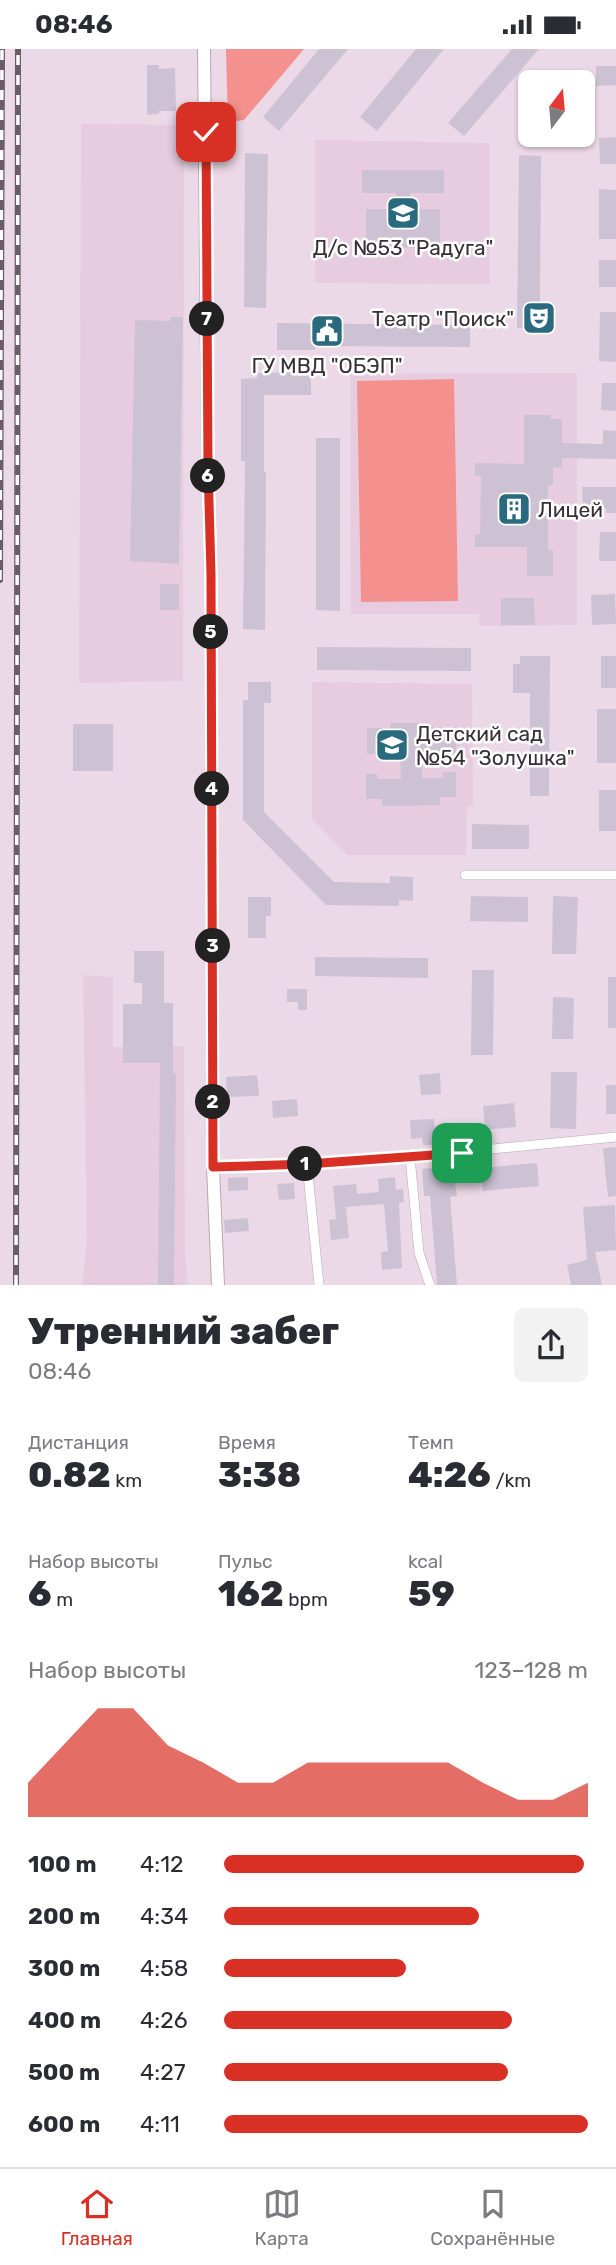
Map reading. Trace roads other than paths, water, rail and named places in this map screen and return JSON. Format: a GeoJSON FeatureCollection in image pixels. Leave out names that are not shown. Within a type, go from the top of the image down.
{"type":"FeatureCollection","features":[{"type":"Feature","properties":{"kind":"street"},"geometry":{"type":"LineString","coordinates":[[204,49],[211,574],[213,1167],[218,1285]]}},
{"type":"Feature","properties":{"kind":"street"},"geometry":{"type":"LineString","coordinates":[[465,875],[616,875]]}},
{"type":"Feature","properties":{"kind":"street"},"geometry":{"type":"LineString","coordinates":[[213,1167],[410,1157],[616,1137]]}},
{"type":"Feature","properties":{"kind":"street"},"geometry":{"type":"LineString","coordinates":[[410,1157],[419,1253],[430,1285]]}},
{"type":"Feature","properties":{"kind":"street"},"geometry":{"type":"LineString","coordinates":[[307,1164],[319,1285]]}},
{"type":"Feature","properties":{"kind":"railway"},"geometry":{"type":"LineString","coordinates":[[0,580],[2,49]]}},
{"type":"Feature","properties":{"kind":"railway"},"geometry":{"type":"LineString","coordinates":[[16,1285],[18,49]]}},
{"type":"Feature","properties":{"kind":"place","name":"Д/с №53 \"Радуга\""},"geometry":{"type":"Point","coordinates":[403,213]}},
{"type":"Feature","properties":{"kind":"place","name":"Театр \"Поиск\""},"geometry":{"type":"Point","coordinates":[539,318]}},
{"type":"Feature","properties":{"kind":"place","name":"ГУ МВД \"ОБЭП\""},"geometry":{"type":"Point","coordinates":[327,331]}},
{"type":"Feature","properties":{"kind":"place","name":"Лицей"},"geometry":{"type":"Point","coordinates":[514,509]}},
{"type":"Feature","properties":{"kind":"place","name":"Детский сад №54 \"Золушка\""},"geometry":{"type":"Point","coordinates":[392,745]}}]}
